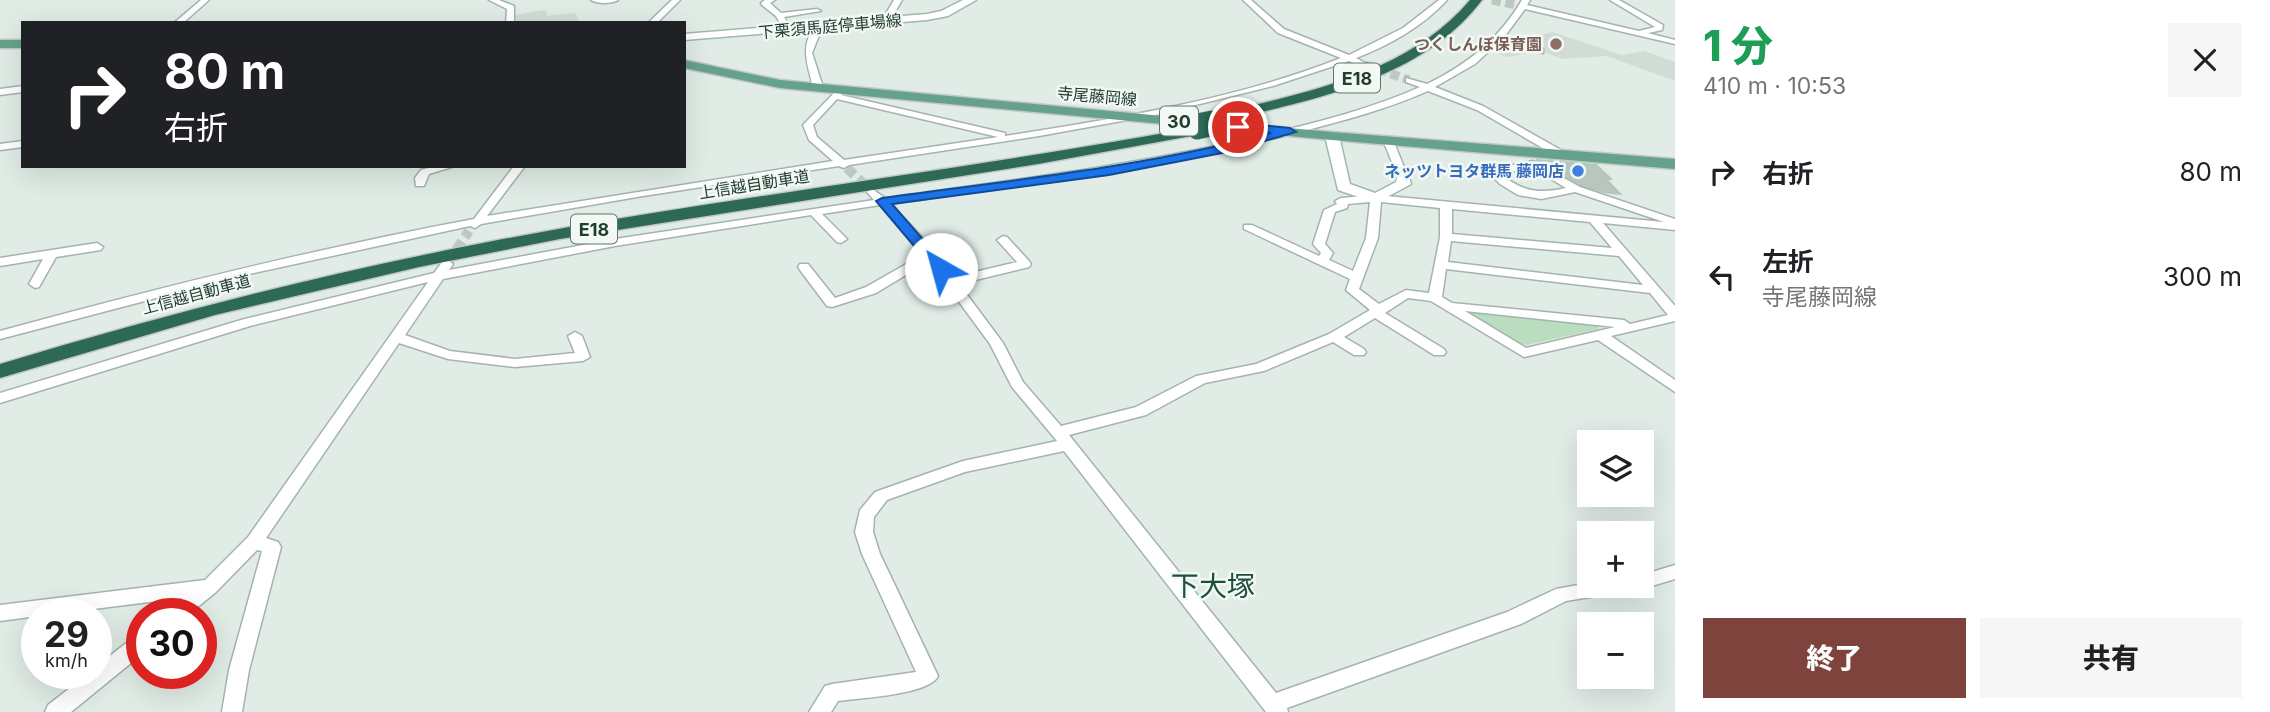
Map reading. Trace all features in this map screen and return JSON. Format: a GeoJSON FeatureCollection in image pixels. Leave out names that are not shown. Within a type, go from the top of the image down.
{"type":"FeatureCollection","features":[{"type":"Feature","properties":{"kind":"highway","name":"上信越自動車道"},"geometry":{"type":"LineString","coordinates":[[0,358],[216,297],[426,249],[624,214],[1009,156],[1217,118],[1306,95],[1385,67],[1440,37],[1463,18],[1476,0]]}},
{"type":"Feature","properties":{"kind":"highway","name":"上信越自動車道"},"geometry":{"type":"LineString","coordinates":[[0,371],[208,310],[429,259],[634,222],[1029,162],[1246,120],[1348,92],[1400,72],[1439,52],[1485,11]]}},
{"type":"Feature","properties":{"kind":"main road","name":"下栗須馬庭停車場線"},"geometry":{"type":"LineString","coordinates":[[686,37],[885,22],[944,14],[971,0]]}},
{"type":"Feature","properties":{"kind":"main road"},"geometry":{"type":"LineString","coordinates":[[0,44],[21,44]]}},
{"type":"Feature","properties":{"kind":"main road","name":"寺尾藤岡線"},"geometry":{"type":"LineString","coordinates":[[686,64],[761,81],[838,93],[1675,164]]}},
{"type":"Feature","properties":{"kind":"main road"},"geometry":{"type":"LineString","coordinates":[[1332,136],[1343,187],[1376,198],[1404,184],[1403,177]]}},
{"type":"Feature","properties":{"kind":"street"},"geometry":{"type":"LineString","coordinates":[[180,21],[205,0]]}},
{"type":"Feature","properties":{"kind":"street"},"geometry":{"type":"LineString","coordinates":[[495,0],[511,8],[510,21]]}},
{"type":"Feature","properties":{"kind":"street"},"geometry":{"type":"LineString","coordinates":[[595,0],[614,0]]}},
{"type":"Feature","properties":{"kind":"street"},"geometry":{"type":"LineString","coordinates":[[654,21],[676,0]]}},
{"type":"Feature","properties":{"kind":"street"},"geometry":{"type":"LineString","coordinates":[[771,0],[765,4],[779,15],[788,30]]}},
{"type":"Feature","properties":{"kind":"street"},"geometry":{"type":"LineString","coordinates":[[885,22],[898,0]]}},
{"type":"Feature","properties":{"kind":"street"},"geometry":{"type":"LineString","coordinates":[[1247,0],[1281,31],[1365,65]]}},
{"type":"Feature","properties":{"kind":"street"},"geometry":{"type":"LineString","coordinates":[[0,335],[154,293],[341,249],[685,186],[844,166],[1135,117],[1213,100],[1347,58],[1389,40],[1443,0]]}},
{"type":"Feature","properties":{"kind":"street"},"geometry":{"type":"LineString","coordinates":[[1614,0],[1659,25],[1659,28],[1640,33]]}},
{"type":"Feature","properties":{"kind":"street"},"geometry":{"type":"LineString","coordinates":[[807,1],[821,14],[808,52],[818,88]]}},
{"type":"Feature","properties":{"kind":"street"},"geometry":{"type":"LineString","coordinates":[[0,398],[285,313],[437,278],[591,248],[815,213],[877,197],[1109,171],[1222,150],[1370,109],[1429,87],[1471,64],[1502,38],[1524,3],[1674,41]]}},
{"type":"Feature","properties":{"kind":"street"},"geometry":{"type":"LineString","coordinates":[[779,15],[817,10]]}},
{"type":"Feature","properties":{"kind":"street"},"geometry":{"type":"LineString","coordinates":[[1502,38],[1540,51]]}},
{"type":"Feature","properties":{"kind":"street"},"geometry":{"type":"LineString","coordinates":[[1409,80],[1480,108],[1564,156]]}},
{"type":"Feature","properties":{"kind":"street"},"geometry":{"type":"LineString","coordinates":[[0,92],[21,89]]}},
{"type":"Feature","properties":{"kind":"street"},"geometry":{"type":"LineString","coordinates":[[844,166],[813,138],[808,125],[838,93],[1005,138]]}},
{"type":"Feature","properties":{"kind":"street"},"geometry":{"type":"LineString","coordinates":[[1388,141],[1403,177]]}},
{"type":"Feature","properties":{"kind":"street"},"geometry":{"type":"LineString","coordinates":[[0,147],[21,144]]}},
{"type":"Feature","properties":{"kind":"street"},"geometry":{"type":"LineString","coordinates":[[1576,189],[1540,198],[1507,187],[1493,173],[1533,164],[1576,189],[1671,225]]}},
{"type":"Feature","properties":{"kind":"street"},"geometry":{"type":"LineString","coordinates":[[420,184],[420,178],[425,172],[442,168]]}},
{"type":"Feature","properties":{"kind":"street"},"geometry":{"type":"LineString","coordinates":[[474,226],[518,168]]}},
{"type":"Feature","properties":{"kind":"street"},"geometry":{"type":"LineString","coordinates":[[877,197],[931,255],[996,343],[1017,384],[1275,708],[1514,618],[1563,594],[1577,592]]}},
{"type":"Feature","properties":{"kind":"street"},"geometry":{"type":"LineString","coordinates":[[1376,198],[1372,238],[1352,290],[1378,312],[1439,352]]}},
{"type":"Feature","properties":{"kind":"street"},"geometry":{"type":"LineString","coordinates":[[1322,261],[1327,253],[1319,244],[1330,210],[1343,206],[1341,201],[1376,198],[1671,225]]}},
{"type":"Feature","properties":{"kind":"street"},"geometry":{"type":"LineString","coordinates":[[1597,198],[1618,222]]}},
{"type":"Feature","properties":{"kind":"street"},"geometry":{"type":"LineString","coordinates":[[1435,298],[1446,237],[1446,206]]}},
{"type":"Feature","properties":{"kind":"street"},"geometry":{"type":"LineString","coordinates":[[815,213],[841,239]]}},
{"type":"Feature","properties":{"kind":"street"},"geometry":{"type":"LineString","coordinates":[[819,712],[832,693],[921,680],[928,676],[876,566],[864,532],[866,515],[881,496],[1141,411],[1201,379],[1259,368],[1334,337],[1406,294],[1435,298],[1524,353],[1675,316],[1594,220]]}},
{"type":"Feature","properties":{"kind":"street"},"geometry":{"type":"LineString","coordinates":[[1671,225],[1675,239]]}},
{"type":"Feature","properties":{"kind":"street"},"geometry":{"type":"LineString","coordinates":[[1248,227],[1357,278]]}},
{"type":"Feature","properties":{"kind":"street"},"geometry":{"type":"LineString","coordinates":[[1446,237],[1622,253]]}},
{"type":"Feature","properties":{"kind":"street"},"geometry":{"type":"LineString","coordinates":[[951,282],[1025,264],[1003,240]]}},
{"type":"Feature","properties":{"kind":"street"},"geometry":{"type":"LineString","coordinates":[[0,262],[97,247]]}},
{"type":"Feature","properties":{"kind":"street"},"geometry":{"type":"LineString","coordinates":[[35,284],[52,254]]}},
{"type":"Feature","properties":{"kind":"street"},"geometry":{"type":"LineString","coordinates":[[804,267],[832,303],[871,290],[931,255]]}},
{"type":"Feature","properties":{"kind":"street"},"geometry":{"type":"LineString","coordinates":[[196,598],[254,542],[447,264]]}},
{"type":"Feature","properties":{"kind":"street"},"geometry":{"type":"LineString","coordinates":[[1441,265],[1654,290]]}},
{"type":"Feature","properties":{"kind":"street"},"geometry":{"type":"LineString","coordinates":[[1448,307],[1638,325]]}},
{"type":"Feature","properties":{"kind":"street"},"geometry":{"type":"LineString","coordinates":[[1599,334],[1675,387]]}},
{"type":"Feature","properties":{"kind":"street"},"geometry":{"type":"LineString","coordinates":[[396,337],[448,355],[515,363],[583,357],[575,336]]}},
{"type":"Feature","properties":{"kind":"street"},"geometry":{"type":"LineString","coordinates":[[1334,337],[1359,352]]}},
{"type":"Feature","properties":{"kind":"street"},"geometry":{"type":"LineString","coordinates":[[232,712],[239,670],[272,547],[254,542]]}},
{"type":"Feature","properties":{"kind":"street"},"geometry":{"type":"LineString","coordinates":[[1654,578],[1675,572]]}},
{"type":"Feature","properties":{"kind":"street"},"geometry":{"type":"LineString","coordinates":[[0,613],[210,587]]}},
{"type":"Feature","properties":{"kind":"street"},"geometry":{"type":"LineString","coordinates":[[55,712],[126,655]]}},
{"type":"Feature","properties":{"kind":"shaded area"},"geometry":{"type":"Polygon","coordinates":[[[545,10],[547,16],[575,13],[579,21],[515,21],[516,15],[545,10]]]}},
{"type":"Feature","properties":{"kind":"shaded area"},"geometry":{"type":"Polygon","coordinates":[[[1552,32],[1622,55],[1644,51],[1675,62],[1675,81],[1607,56],[1562,59],[1542,51],[1507,57],[1496,53],[1509,41],[1552,32]]]}},
{"type":"Feature","properties":{"kind":"green space"},"geometry":{"type":"Polygon","coordinates":[[[1463,310],[1597,324],[1599,329],[1527,345],[1516,343],[1463,310]]]}},
{"type":"Feature","properties":{"kind":"building","name":"ネッツトヨタ群馬 藤岡店"},"geometry":{"type":"Polygon","coordinates":[[[1536,160],[1596,165],[1611,179],[1606,179],[1620,194],[1581,185],[1536,160]]]}},
{"type":"Feature","properties":{"kind":"tunnel"},"geometry":{"type":"LineString","coordinates":[[1492,0],[1523,6]]}},
{"type":"Feature","properties":{"kind":"tunnel"},"geometry":{"type":"LineString","coordinates":[[1365,65],[1409,80]]}},
{"type":"Feature","properties":{"kind":"tunnel"},"geometry":{"type":"LineString","coordinates":[[847,168],[872,192]]}},
{"type":"Feature","properties":{"kind":"tunnel"},"geometry":{"type":"LineString","coordinates":[[448,262],[469,231]]}},
{"type":"Feature","properties":{"kind":"place","name":"つくしんぼ保育園"},"geometry":{"type":"Point","coordinates":[1556,44]}},
{"type":"Feature","properties":{"kind":"place","name":"ネッツトヨタ群馬 藤岡店"},"geometry":{"type":"Point","coordinates":[1578,171]}},
{"type":"Feature","properties":{"kind":"district","name":"下大塚"},"geometry":{"type":"Point","coordinates":[1213,586]}},
{"type":"Feature","properties":{"kind":"route"},"geometry":{"type":"LineString","coordinates":[[941,269],[882,201],[1109,171],[1222,150],[1290,132],[1238,127]]}}]}
